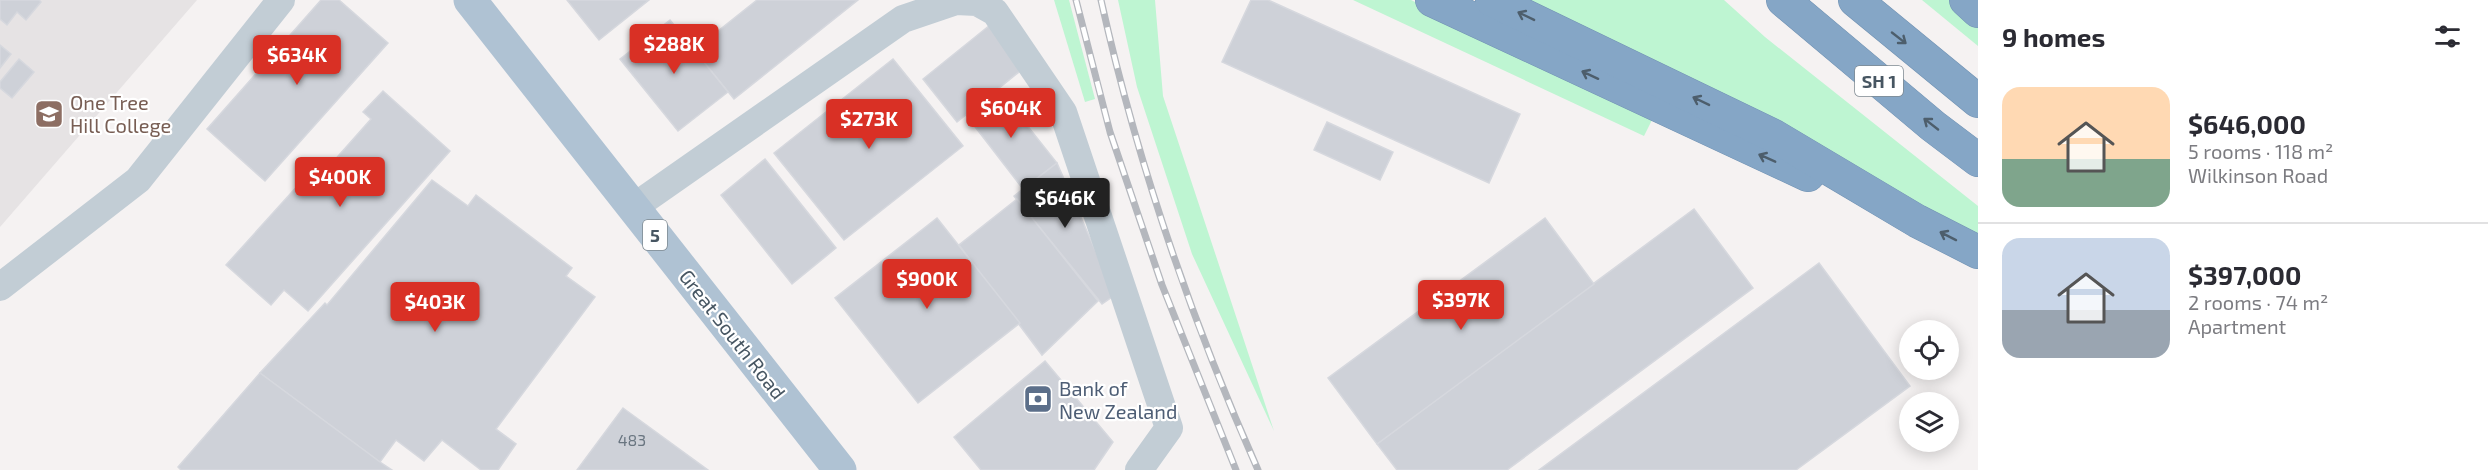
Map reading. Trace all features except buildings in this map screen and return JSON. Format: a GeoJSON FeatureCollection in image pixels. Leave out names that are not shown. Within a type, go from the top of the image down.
{"type":"FeatureCollection","features":[{"type":"Feature","properties":{"kind":"highway"},"geometry":{"type":"LineString","coordinates":[[1432,0],[1765,158],[1917,221]]}},
{"type":"Feature","properties":{"kind":"highway"},"geometry":{"type":"LineString","coordinates":[[1492,0],[1774,136],[1917,221],[1978,252]]}},
{"type":"Feature","properties":{"kind":"highway","name":"SH 1"},"geometry":{"type":"LineString","coordinates":[[1783,0],[1924,119],[1978,160]]}},
{"type":"Feature","properties":{"kind":"highway","name":"SH 1"},"geometry":{"type":"LineString","coordinates":[[1855,0],[1978,101]]}},
{"type":"Feature","properties":{"kind":"highway"},"geometry":{"type":"LineString","coordinates":[[1966,0],[1978,11]]}},
{"type":"Feature","properties":{"kind":"main road","name":"Great South Road"},"geometry":{"type":"LineString","coordinates":[[470,0],[840,470]]}},
{"type":"Feature","properties":{"kind":"street"},"geometry":{"type":"LineString","coordinates":[[0,287],[138,180],[281,0]]}},
{"type":"Feature","properties":{"kind":"street"},"geometry":{"type":"LineString","coordinates":[[634,207],[903,19],[956,1],[977,2],[995,12],[1063,112],[1169,428],[1139,470]]}},
{"type":"Feature","properties":{"kind":"shaded area","name":"One Tree Hill College"},"geometry":{"type":"Polygon","coordinates":[[[0,0],[197,0],[0,227],[0,0]]]}},
{"type":"Feature","properties":{"kind":"green space"},"geometry":{"type":"Polygon","coordinates":[[[1054,0],[1069,0],[1095,99],[1085,102],[1054,0]]]}},
{"type":"Feature","properties":{"kind":"green space"},"geometry":{"type":"Polygon","coordinates":[[[1118,0],[1155,0],[1163,96],[1274,431],[1192,254],[1137,87],[1118,0]]]}},
{"type":"Feature","properties":{"kind":"green space"},"geometry":{"type":"Polygon","coordinates":[[[1353,0],[1411,0],[1653,118],[1644,136],[1353,0]]]}},
{"type":"Feature","properties":{"kind":"green space"},"geometry":{"type":"Polygon","coordinates":[[[1518,0],[1724,0],[1765,37],[1978,206],[1978,235],[1518,0]]]}},
{"type":"Feature","properties":{"kind":"green space"},"geometry":{"type":"Polygon","coordinates":[[[1922,0],[1950,0],[1978,25],[1978,46],[1922,0]]]}},
{"type":"Feature","properties":{"kind":"railway"},"geometry":{"type":"LineString","coordinates":[[1076,0],[1110,132],[1162,285],[1236,470]]}},
{"type":"Feature","properties":{"kind":"railway"},"geometry":{"type":"LineString","coordinates":[[1101,0],[1131,121],[1168,239],[1210,356],[1258,470]]}},
{"type":"Feature","properties":{"kind":"place","name":"One Tree Hill College"},"geometry":{"type":"Point","coordinates":[49,114]}},
{"type":"Feature","properties":{"kind":"place","name":"Bank of New Zealand"},"geometry":{"type":"Point","coordinates":[1038,399]}}]}
